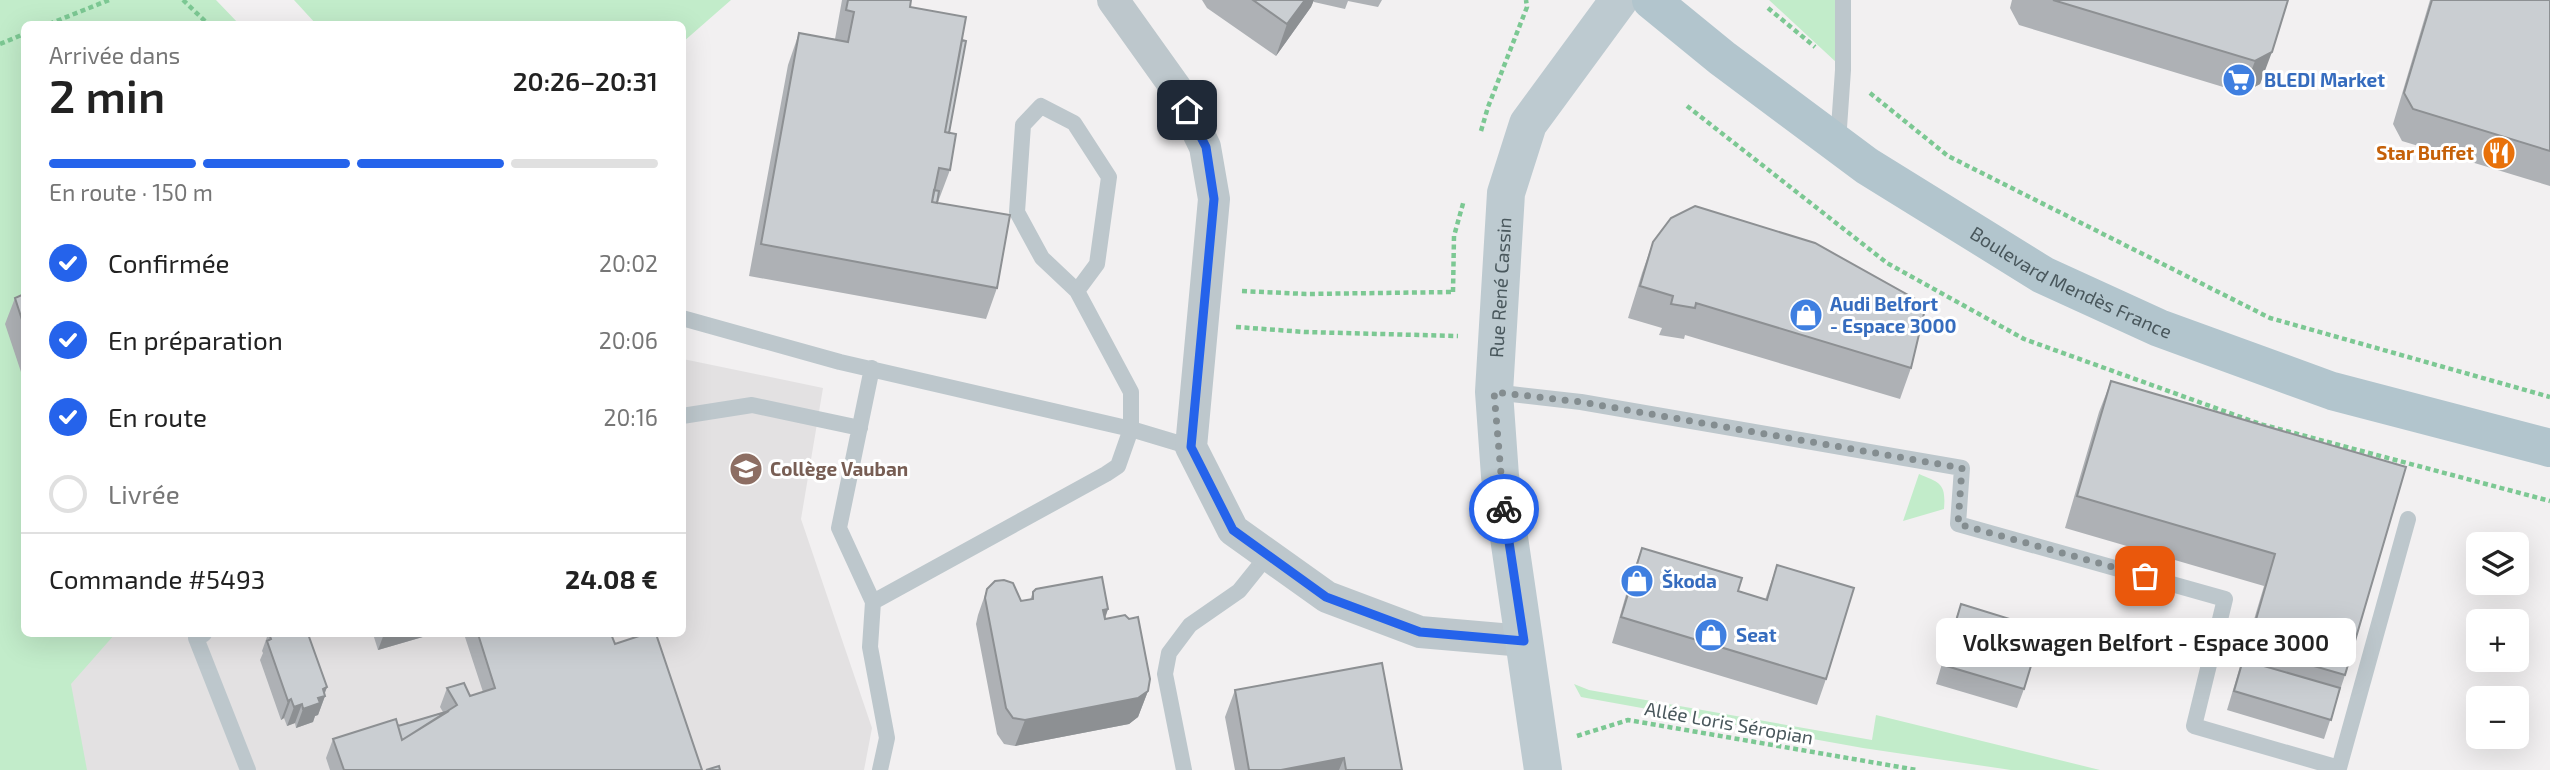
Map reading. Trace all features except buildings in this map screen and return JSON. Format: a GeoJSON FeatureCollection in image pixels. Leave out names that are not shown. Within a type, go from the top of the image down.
{"type":"FeatureCollection","features":[{"type":"Feature","properties":{"kind":"main road","name":"Rue René Cassin"},"geometry":{"type":"LineString","coordinates":[[1541,758],[1500,475],[1494,392],[1506,193],[1528,124],[1619,0]]}},
{"type":"Feature","properties":{"kind":"main road","name":"Boulevard Mendès France"},"geometry":{"type":"LineString","coordinates":[[1651,0],[1722,58],[1867,166],[2043,275],[2159,328],[2332,391],[2550,448]]}},
{"type":"Feature","properties":{"kind":"street"},"geometry":{"type":"LineString","coordinates":[[1113,0],[1178,91],[1206,147],[1214,199],[1191,447],[1233,530],[1326,597],[1420,632],[1524,641]]}},
{"type":"Feature","properties":{"kind":"lane"},"geometry":{"type":"LineString","coordinates":[[1838,144],[1843,70],[1843,0]]}},
{"type":"Feature","properties":{"kind":"lane"},"geometry":{"type":"LineString","coordinates":[[873,603],[1118,466],[1131,429],[1131,392],[1077,291],[1042,258],[1017,212],[1023,125],[1041,106],[1074,123],[1109,177],[1097,264],[1077,291]]}},
{"type":"Feature","properties":{"kind":"lane"},"geometry":{"type":"LineString","coordinates":[[686,319],[839,362],[1131,429],[1191,447]]}},
{"type":"Feature","properties":{"kind":"lane"},"geometry":{"type":"LineString","coordinates":[[872,368],[839,528],[873,603],[870,647],[887,738],[880,770]]}},
{"type":"Feature","properties":{"kind":"lane"},"geometry":{"type":"LineString","coordinates":[[1494,392],[1581,402],[1962,468],[1958,524],[2225,599],[2193,726],[2339,768],[2408,519]]}},
{"type":"Feature","properties":{"kind":"lane"},"geometry":{"type":"LineString","coordinates":[[686,415],[752,405],[860,428]]}},
{"type":"Feature","properties":{"kind":"lane"},"geometry":{"type":"LineString","coordinates":[[1184,770],[1166,674],[1169,653],[1190,625],[1239,591],[1268,555]]}},
{"type":"Feature","properties":{"kind":"lane"},"geometry":{"type":"LineString","coordinates":[[198,637],[196,638],[248,770]]}},
{"type":"Feature","properties":{"kind":"path"},"geometry":{"type":"LineString","coordinates":[[56,21],[109,0]]}},
{"type":"Feature","properties":{"kind":"path"},"geometry":{"type":"LineString","coordinates":[[183,0],[205,21]]}},
{"type":"Feature","properties":{"kind":"path"},"geometry":{"type":"LineString","coordinates":[[1768,8],[1948,156],[2270,318],[2550,397]]}},
{"type":"Feature","properties":{"kind":"path"},"geometry":{"type":"LineString","coordinates":[[0,44],[21,35]]}},
{"type":"Feature","properties":{"kind":"path"},"geometry":{"type":"LineString","coordinates":[[1205,289],[1306,294],[1500,292]]}},
{"type":"Feature","properties":{"kind":"path"},"geometry":{"type":"LineString","coordinates":[[1202,324],[1305,331],[1497,337]]}},
{"type":"Feature","properties":{"kind":"path","name":"Allée Loris Séropian"},"geometry":{"type":"LineString","coordinates":[[1541,758],[1573,737],[1628,720],[1917,770]]}},
{"type":"Feature","properties":{"kind":"shaded area","name":"Collège Vauban"},"geometry":{"type":"Polygon","coordinates":[[[0,219],[21,582],[21,637],[686,637],[686,360],[823,388],[801,519],[872,728],[864,770],[44,770],[0,575],[0,219]]]}},
{"type":"Feature","properties":{"kind":"green space"},"geometry":{"type":"Polygon","coordinates":[[[0,0],[216,0],[236,21],[21,21],[21,637],[112,637],[71,684],[87,770],[0,770],[0,0]]]}},
{"type":"Feature","properties":{"kind":"green space"},"geometry":{"type":"Polygon","coordinates":[[[294,0],[731,0],[686,39],[686,21],[313,21],[294,0]]]}},
{"type":"Feature","properties":{"kind":"green space"},"geometry":{"type":"Polygon","coordinates":[[[1769,0],[1837,0],[1837,63],[1769,0]]]}},
{"type":"Feature","properties":{"kind":"green space"},"geometry":{"type":"Polygon","coordinates":[[[1919,474],[1943,489],[1944,509],[1903,521],[1919,474]]]}},
{"type":"Feature","properties":{"kind":"green space"},"geometry":{"type":"Polygon","coordinates":[[[1574,684],[1589,690],[1872,740],[1876,715],[2100,770],[2011,770],[1863,748],[1581,697],[1574,684]]]}},
{"type":"Feature","properties":{"kind":"way so far"},"geometry":{"type":"LineString","coordinates":[[1504,509],[1494,392],[1581,402],[1962,468],[1958,524],[2145,576]]}},
{"type":"Feature","properties":{"kind":"place","name":"BLEDI Market"},"geometry":{"type":"Point","coordinates":[2239,80]}},
{"type":"Feature","properties":{"kind":"place","name":"Star Buffet"},"geometry":{"type":"Point","coordinates":[2499,153]}},
{"type":"Feature","properties":{"kind":"place","name":"Audi Belfort - Espace 3000"},"geometry":{"type":"Point","coordinates":[1806,315]}},
{"type":"Feature","properties":{"kind":"place","name":"Collège Vauban"},"geometry":{"type":"Point","coordinates":[746,469]}},
{"type":"Feature","properties":{"kind":"place","name":"Volkswagen Belfort - Espace 3000"},"geometry":{"type":"Point","coordinates":[2145,576]}},
{"type":"Feature","properties":{"kind":"place","name":"Škoda"},"geometry":{"type":"Point","coordinates":[1637,581]}},
{"type":"Feature","properties":{"kind":"place","name":"Seat"},"geometry":{"type":"Point","coordinates":[1711,635]}},
{"type":"Feature","properties":{"kind":"route"},"geometry":{"type":"LineString","coordinates":[[1187,110],[1206,147],[1214,199],[1191,447],[1233,530],[1326,597],[1420,632],[1524,641],[1504,509]]}}]}
